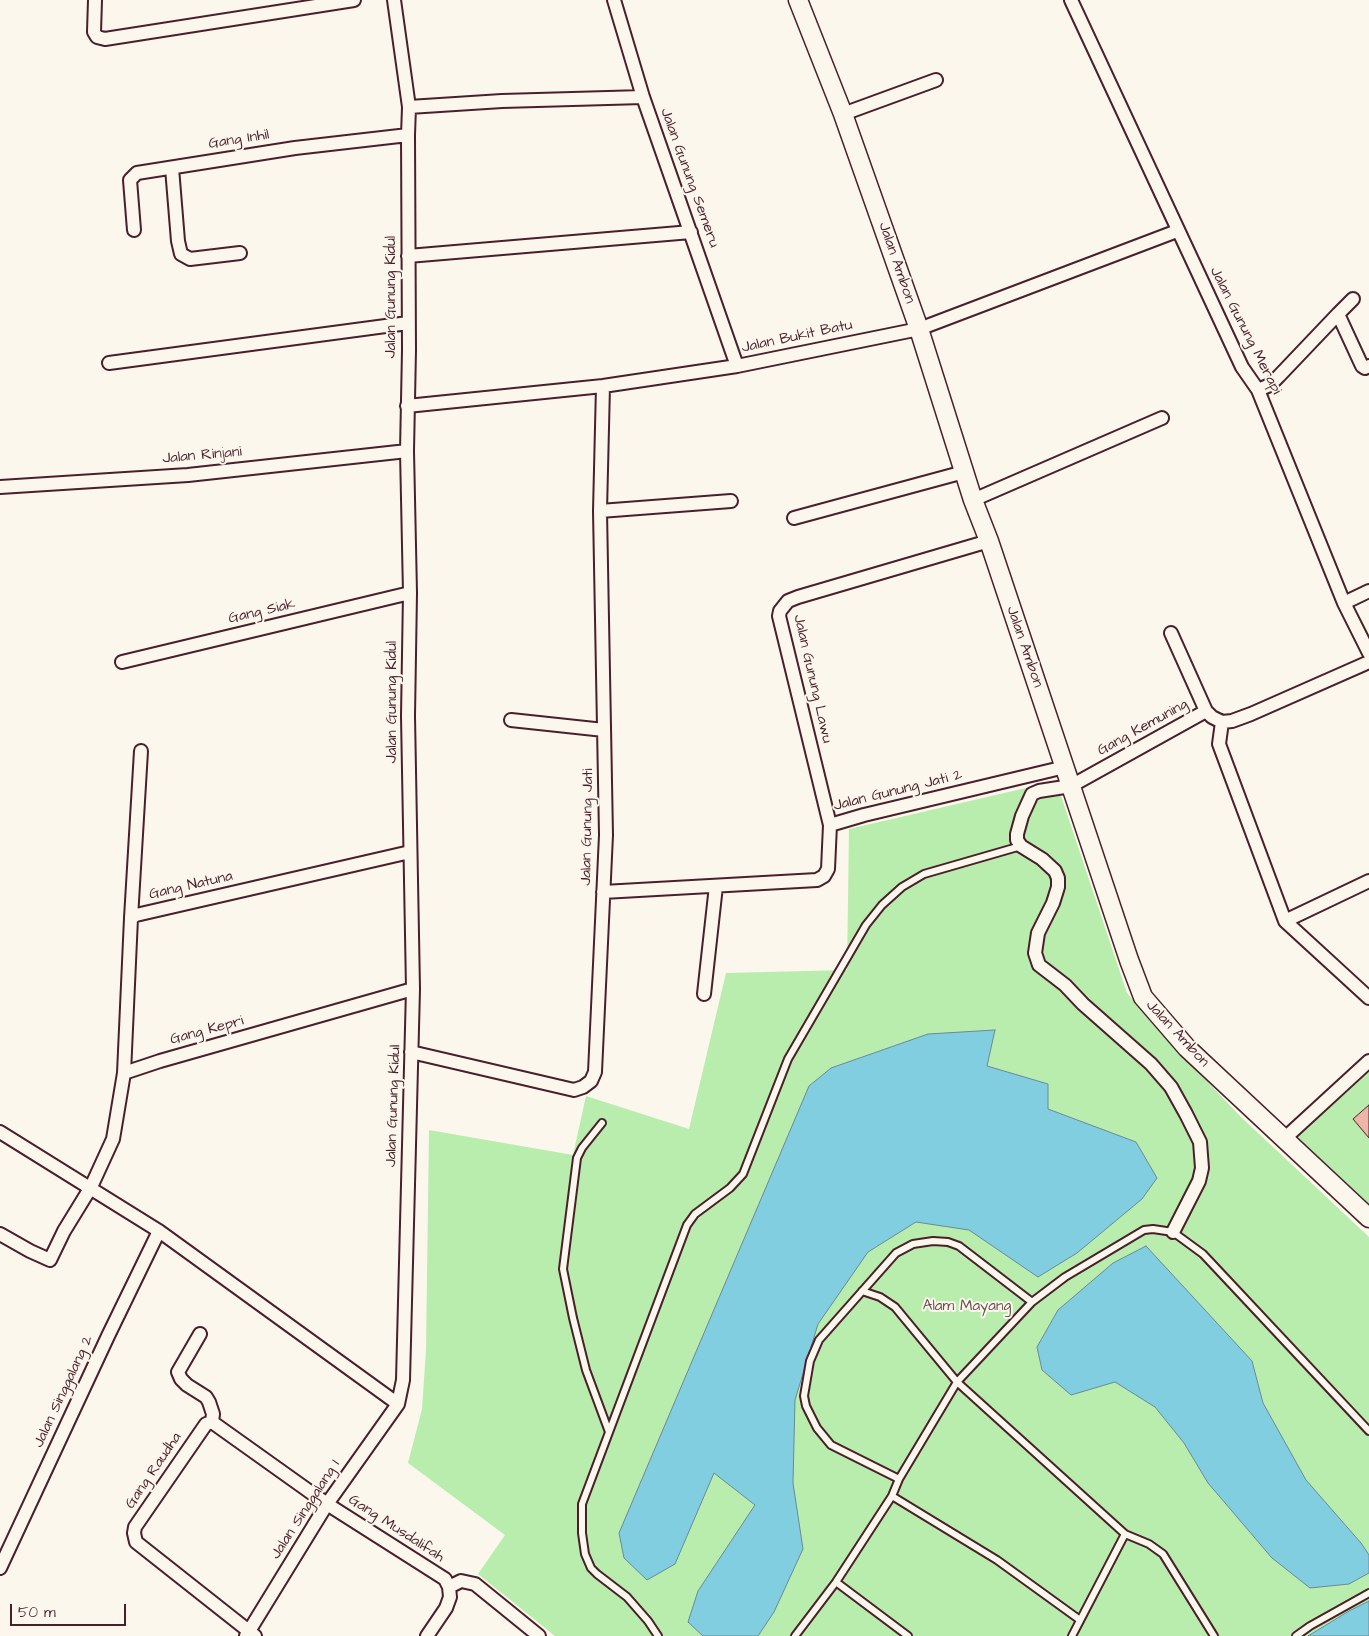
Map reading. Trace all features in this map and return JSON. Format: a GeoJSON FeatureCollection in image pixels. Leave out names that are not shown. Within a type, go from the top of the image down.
{"type":"FeatureCollection","features":[{"type":"Feature","properties":{"kind":"street"},"geometry":{"type":"LineString","coordinates":[[95,0],[94,33],[99,39],[105,40],[354,0]]}},
{"type":"Feature","properties":{"kind":"street","name":"Jalan Gunung Kidul"},"geometry":{"type":"LineString","coordinates":[[394,0],[409,107],[407,451],[410,594],[408,716],[413,989],[403,1380],[398,1404]]}},
{"type":"Feature","properties":{"kind":"street","name":"Jalan Gunung Semeru"},"geometry":{"type":"LineString","coordinates":[[614,0],[643,97],[737,366]]}},
{"type":"Feature","properties":{"kind":"street","name":"Jalan Ambon"},"geometry":{"type":"LineString","coordinates":[[798,0],[843,114],[919,329],[973,500],[989,541],[1143,997],[1187,1048],[1369,1218]]}},
{"type":"Feature","properties":{"kind":"street","name":"Jalan Gunung Merapi"},"geometry":{"type":"LineString","coordinates":[[1071,0],[1242,367],[1258,390],[1344,603],[1369,653]]}},
{"type":"Feature","properties":{"kind":"street"},"geometry":{"type":"LineString","coordinates":[[843,114],[936,80]]}},
{"type":"Feature","properties":{"kind":"street"},"geometry":{"type":"LineString","coordinates":[[409,107],[502,101],[643,97]]}},
{"type":"Feature","properties":{"kind":"street","name":"Gang Inhil"},"geometry":{"type":"LineString","coordinates":[[134,230],[131,178],[136,173],[294,148],[408,135]]}},
{"type":"Feature","properties":{"kind":"street"},"geometry":{"type":"LineString","coordinates":[[172,168],[178,242],[181,254],[190,259],[240,253]]}},
{"type":"Feature","properties":{"kind":"street","name":"Jalan Bukit Batu"},"geometry":{"type":"LineString","coordinates":[[407,406],[603,386],[737,366],[919,329],[1177,231]]}},
{"type":"Feature","properties":{"kind":"street"},"geometry":{"type":"LineString","coordinates":[[408,256],[691,232]]}},
{"type":"Feature","properties":{"kind":"street"},"geometry":{"type":"LineString","coordinates":[[1258,390],[1270,385],[1353,299]]}},
{"type":"Feature","properties":{"kind":"street"},"geometry":{"type":"LineString","coordinates":[[1338,314],[1362,366],[1365,368],[1369,366]]}},
{"type":"Feature","properties":{"kind":"street"},"geometry":{"type":"LineString","coordinates":[[109,363],[408,323]]}},
{"type":"Feature","properties":{"kind":"street","name":"Jalan Gunung Jati"},"geometry":{"type":"LineString","coordinates":[[411,1052],[574,1090],[583,1088],[591,1081],[595,1072],[606,835],[600,511],[603,386]]}},
{"type":"Feature","properties":{"kind":"street"},"geometry":{"type":"LineString","coordinates":[[973,500],[1162,418]]}},
{"type":"Feature","properties":{"kind":"street","name":"Jalan Rinjani"},"geometry":{"type":"LineString","coordinates":[[0,487],[188,475],[407,451]]}},
{"type":"Feature","properties":{"kind":"street"},"geometry":{"type":"LineString","coordinates":[[794,518],[964,472]]}},
{"type":"Feature","properties":{"kind":"street"},"geometry":{"type":"LineString","coordinates":[[600,511],[731,501]]}},
{"type":"Feature","properties":{"kind":"street","name":"Jalan Gunung Lawu"},"geometry":{"type":"LineString","coordinates":[[830,825],[779,616],[780,611],[788,601],[798,597],[989,541]]}},
{"type":"Feature","properties":{"kind":"street"},"geometry":{"type":"LineString","coordinates":[[1344,603],[1369,591]]}},
{"type":"Feature","properties":{"kind":"street","name":"Gang Siak"},"geometry":{"type":"LineString","coordinates":[[122,662],[410,594]]}},
{"type":"Feature","properties":{"kind":"street"},"geometry":{"type":"LineString","coordinates":[[1171,634],[1206,711]]}},
{"type":"Feature","properties":{"kind":"street"},"geometry":{"type":"LineString","coordinates":[[1369,662],[1251,714],[1232,721],[1222,722],[1219,744],[1285,921],[1369,998]]}},
{"type":"Feature","properties":{"kind":"street","name":"Gang Kemuning"},"geometry":{"type":"LineString","coordinates":[[1071,786],[1206,711],[1212,717],[1222,722]]}},
{"type":"Feature","properties":{"kind":"street"},"geometry":{"type":"LineString","coordinates":[[511,720],[604,730]]}},
{"type":"Feature","properties":{"kind":"street"},"geometry":{"type":"LineString","coordinates":[[0,1234],[50,1260],[64,1230],[91,1187],[113,1139],[124,1074],[141,751]]}},
{"type":"Feature","properties":{"kind":"street","name":"Jalan Gunung Jati 2"},"geometry":{"type":"LineString","coordinates":[[603,892],[817,880],[824,876],[828,869],[830,825],[1065,767]]}},
{"type":"Feature","properties":{"kind":"street"},"geometry":{"type":"LineString","coordinates":[[1071,786],[1039,791],[1032,794],[1028,800],[1017,834],[1017,840],[1021,846],[1042,859],[1058,878],[1058,887],[1053,903],[1038,933],[1035,953],[1039,965],[1152,1064],[1171,1087],[1200,1142],[1202,1168],[1199,1181],[1173,1232]]}},
{"type":"Feature","properties":{"kind":"street","name":"Gang Natuna"},"geometry":{"type":"LineString","coordinates":[[131,918],[136,914],[410,852]]}},
{"type":"Feature","properties":{"kind":"street"},"geometry":{"type":"LineString","coordinates":[[1285,921],[1369,882]]}},
{"type":"Feature","properties":{"kind":"street"},"geometry":{"type":"LineString","coordinates":[[704,994],[716,886]]}},
{"type":"Feature","properties":{"kind":"street","name":"Gang Kepri"},"geometry":{"type":"LineString","coordinates":[[124,1074],[160,1061],[413,989]]}},
{"type":"Feature","properties":{"kind":"street"},"geometry":{"type":"LineString","coordinates":[[1284,1139],[1369,1061]]}},
{"type":"Feature","properties":{"kind":"street"},"geometry":{"type":"LineString","coordinates":[[0,1132],[159,1231],[398,1404]]}},
{"type":"Feature","properties":{"kind":"street","name":"Jalan Singgalang 2"},"geometry":{"type":"LineString","coordinates":[[0,1568],[159,1231]]}},
{"type":"Feature","properties":{"kind":"street"},"geometry":{"type":"LineString","coordinates":[[200,1334],[178,1372],[187,1386],[206,1397],[213,1414],[212,1422],[327,1504]]}},
{"type":"Feature","properties":{"kind":"street","name":"Jalan Singgalang 1"},"geometry":{"type":"LineString","coordinates":[[250,1635],[327,1504],[398,1404]]}},
{"type":"Feature","properties":{"kind":"street","name":"Gang Raudha"},"geometry":{"type":"LineString","coordinates":[[212,1422],[206,1424],[135,1527],[134,1534],[136,1542],[250,1635]]}},
{"type":"Feature","properties":{"kind":"street","name":"Gang Musdalifah"},"geometry":{"type":"LineString","coordinates":[[327,1504],[445,1579],[449,1587]]}},
{"type":"Feature","properties":{"kind":"street"},"geometry":{"type":"LineString","coordinates":[[427,1636],[446,1608],[450,1597],[449,1587],[461,1581],[475,1584],[539,1636]]}},
{"type":"Feature","properties":{"kind":"lane"},"geometry":{"type":"LineString","coordinates":[[658,1636],[648,1621],[627,1597],[596,1574],[591,1568],[585,1554],[582,1533],[582,1504],[687,1225],[696,1214],[730,1188],[743,1174],[788,1059],[866,925],[882,905],[902,887],[924,874],[1021,846]]}},
{"type":"Feature","properties":{"kind":"lane"},"geometry":{"type":"LineString","coordinates":[[602,1123],[582,1148],[577,1158],[563,1269],[586,1370],[609,1432]]}},
{"type":"Feature","properties":{"kind":"lane"},"geometry":{"type":"LineString","coordinates":[[795,1636],[836,1582],[892,1496],[898,1479],[957,1382],[1032,1302],[1065,1277],[1144,1230],[1153,1229],[1173,1232],[1203,1254],[1369,1431]]}},
{"type":"Feature","properties":{"kind":"lane"},"geometry":{"type":"LineString","coordinates":[[898,1479],[831,1445],[816,1428],[806,1406],[804,1386],[810,1361],[819,1340],[896,1253],[913,1244],[932,1241],[948,1242],[959,1246],[1032,1302]]}},
{"type":"Feature","properties":{"kind":"lane"},"geometry":{"type":"LineString","coordinates":[[862,1291],[880,1297],[895,1307],[957,1382],[1125,1534],[1149,1544],[1163,1554],[1214,1636]]}},
{"type":"Feature","properties":{"kind":"lane"},"geometry":{"type":"LineString","coordinates":[[892,1496],[997,1560],[1080,1620]]}},
{"type":"Feature","properties":{"kind":"lane"},"geometry":{"type":"LineString","coordinates":[[1072,1636],[1125,1534]]}},
{"type":"Feature","properties":{"kind":"lane"},"geometry":{"type":"LineString","coordinates":[[836,1582],[908,1636]]}},
{"type":"Feature","properties":{"kind":"lane"},"geometry":{"type":"LineString","coordinates":[[1296,1636],[1310,1626],[1369,1593]]}},
{"type":"Feature","properties":{"kind":"green space","name":"Alam Mayang"},"geometry":{"type":"Polygon","coordinates":[[[1056,781],[1127,993],[1160,1032],[1241,1117],[1369,1237],[1369,1636],[555,1636],[478,1574],[505,1535],[408,1463],[422,1409],[426,1350],[429,1130],[573,1155],[586,1096],[689,1129],[726,973],[847,970],[849,829],[1056,781]]]}},
{"type":"Feature","properties":{"kind":"green space"},"geometry":{"type":"Polygon","coordinates":[[[1369,1066],[1369,1210],[1293,1138],[1369,1066]]]}},
{"type":"Feature","properties":{"kind":"water"},"geometry":{"type":"Polygon","coordinates":[[[995,1030],[987,1066],[1048,1084],[1048,1109],[1136,1142],[1157,1178],[1142,1199],[1077,1253],[1038,1277],[969,1230],[916,1222],[868,1252],[818,1324],[795,1400],[793,1483],[803,1549],[774,1612],[758,1636],[703,1636],[688,1622],[698,1591],[755,1505],[714,1473],[675,1564],[647,1580],[624,1558],[619,1533],[809,1086],[831,1068],[928,1034],[995,1030]]]}},
{"type":"Feature","properties":{"kind":"water"},"geometry":{"type":"Polygon","coordinates":[[[1146,1246],[1252,1361],[1263,1403],[1306,1480],[1361,1543],[1369,1555],[1369,1573],[1349,1584],[1310,1588],[1272,1558],[1208,1483],[1184,1443],[1155,1407],[1115,1382],[1071,1395],[1042,1370],[1037,1347],[1058,1310],[1113,1263],[1146,1246]]]}},
{"type":"Feature","properties":{"kind":"water"},"geometry":{"type":"Polygon","coordinates":[[[1369,1601],[1369,1636],[1308,1636],[1349,1611],[1369,1601]]]}},
{"type":"Feature","properties":{"kind":"building"},"geometry":{"type":"Polygon","coordinates":[[[1369,1105],[1369,1138],[1353,1119],[1369,1105]]]}}]}
